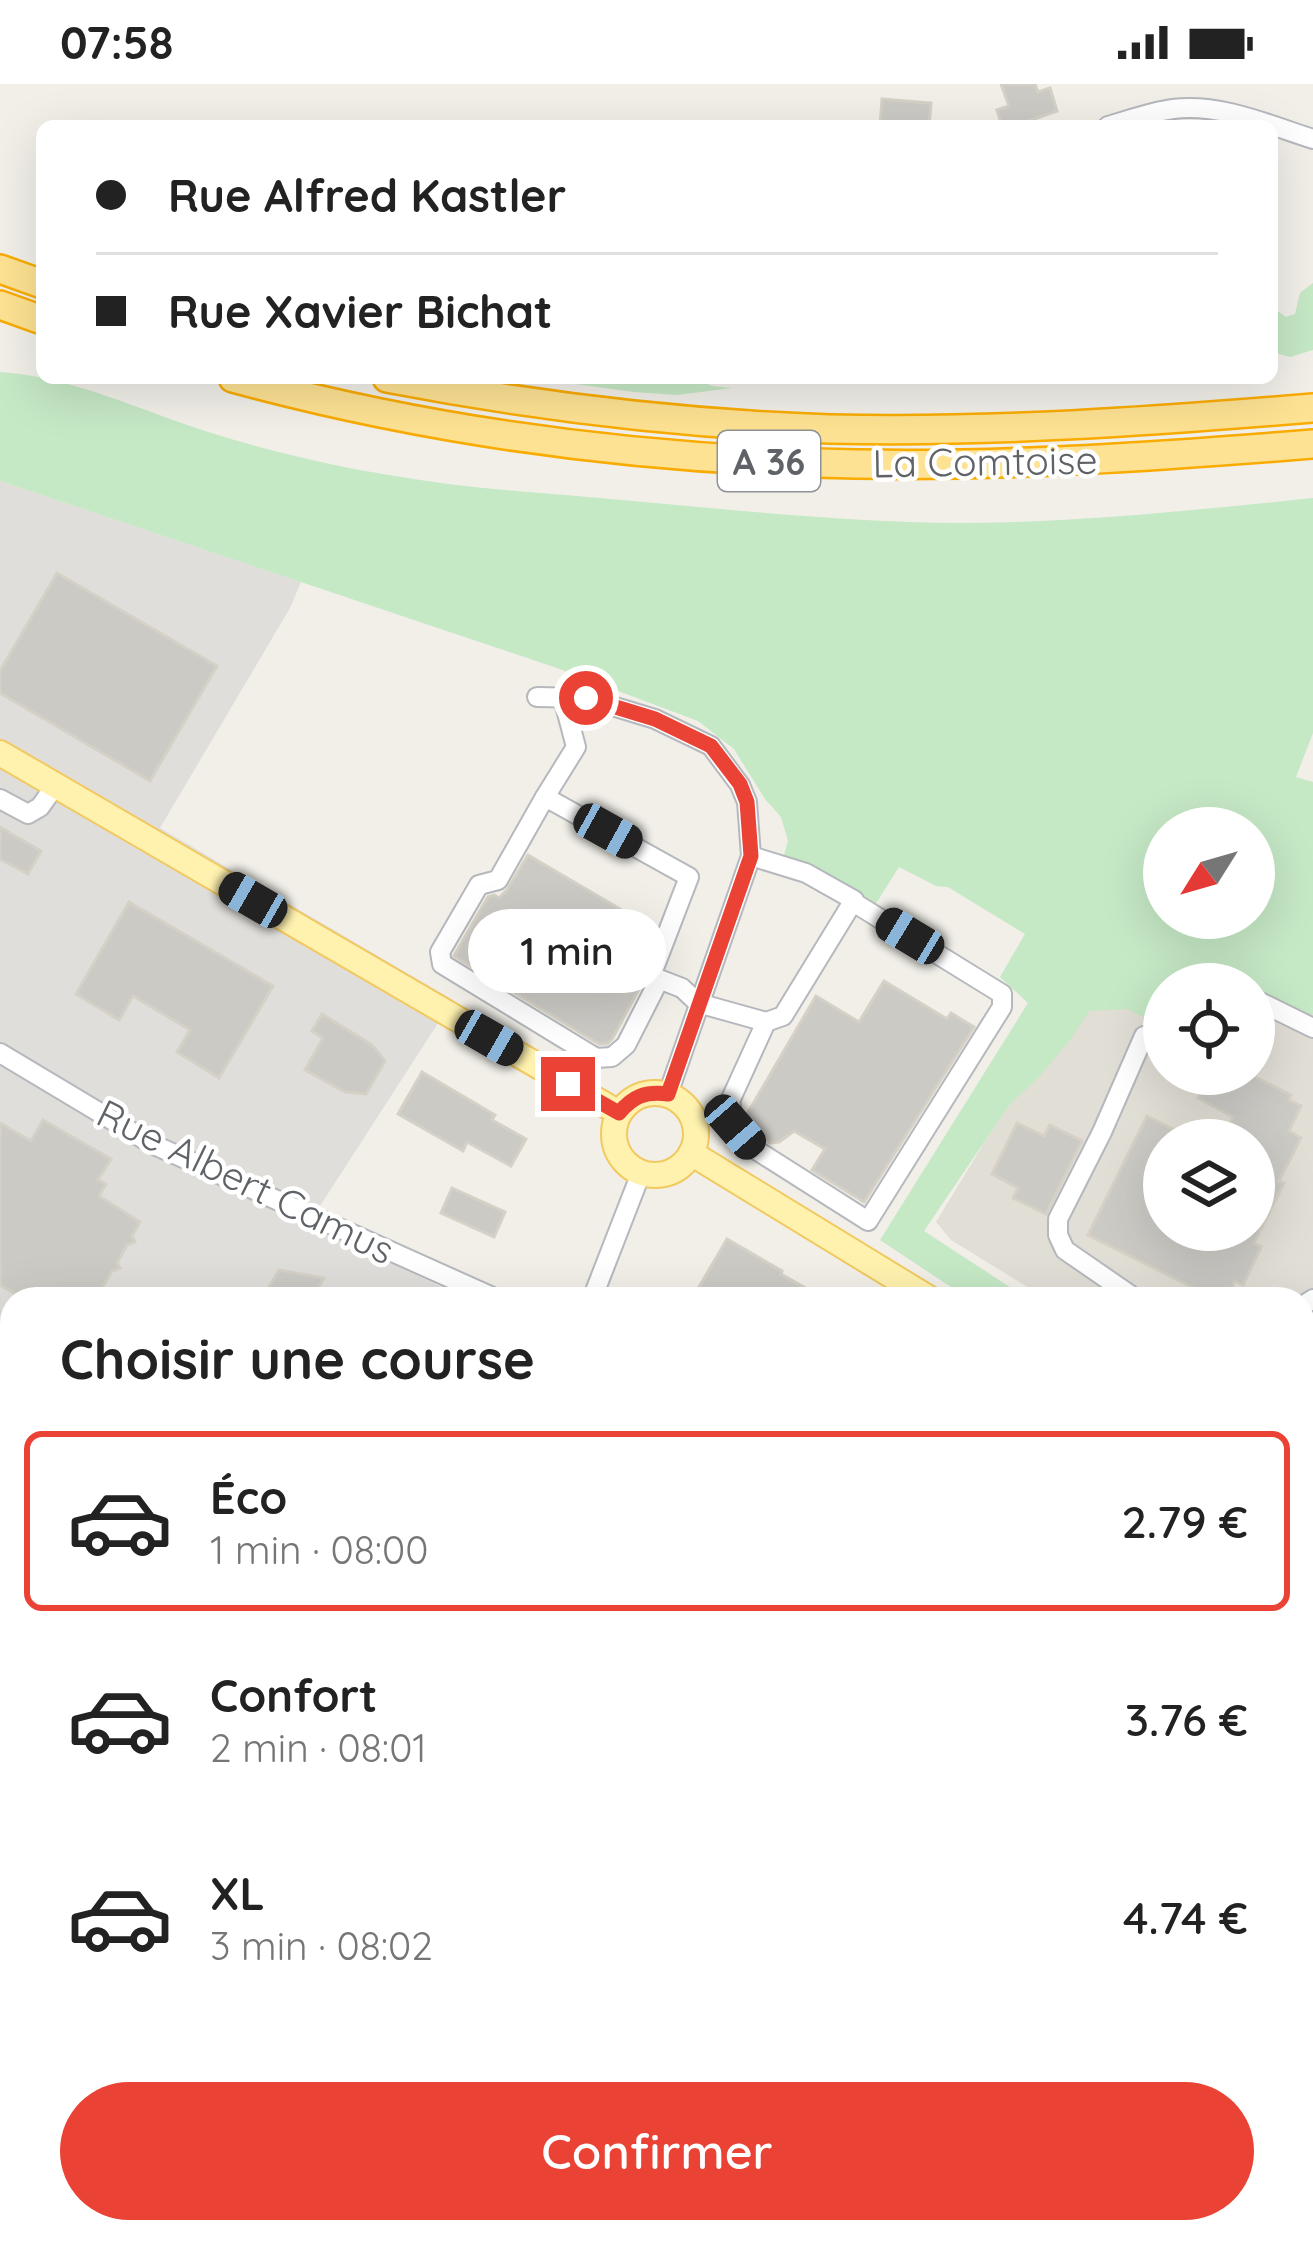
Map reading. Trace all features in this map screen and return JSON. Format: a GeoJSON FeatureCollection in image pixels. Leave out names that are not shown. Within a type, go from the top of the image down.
{"type":"FeatureCollection","features":[{"type":"Feature","properties":{"kind":"highway"},"geometry":{"type":"LineString","coordinates":[[0,268],[36,282]]}},
{"type":"Feature","properties":{"kind":"highway"},"geometry":{"type":"LineString","coordinates":[[0,305],[36,318]]}},
{"type":"Feature","properties":{"kind":"highway","name":"La Comtoise"},"geometry":{"type":"LineString","coordinates":[[257,384],[489,433],[747,460],[1009,463],[1313,444]]}},
{"type":"Feature","properties":{"kind":"highway","name":"La Comtoise"},"geometry":{"type":"LineString","coordinates":[[419,384],[608,413],[834,429],[1037,427],[1313,408]]}},
{"type":"Feature","properties":{"kind":"main road"},"geometry":{"type":"LineString","coordinates":[[0,753],[619,1113]]}},
{"type":"Feature","properties":{"kind":"main road"},"geometry":{"type":"LineString","coordinates":[[654,1092],[668,1094],[690,1112],[696,1140],[675,1170],[652,1175],[628,1166],[619,1155],[614,1126],[628,1102],[654,1092]]}},
{"type":"Feature","properties":{"kind":"main road"},"geometry":{"type":"LineString","coordinates":[[691,1153],[910,1287]]}},
{"type":"Feature","properties":{"kind":"street"},"geometry":{"type":"LineString","coordinates":[[1131,120],[1199,108],[1255,120]]}},
{"type":"Feature","properties":{"kind":"street"},"geometry":{"type":"LineString","coordinates":[[1278,128],[1313,139]]}},
{"type":"Feature","properties":{"kind":"street"},"geometry":{"type":"LineString","coordinates":[[537,698],[586,698],[655,719],[711,746],[740,784],[747,802],[751,856],[668,1094]]}},
{"type":"Feature","properties":{"kind":"street"},"geometry":{"type":"LineString","coordinates":[[563,698],[576,747],[498,880],[479,885],[440,952],[442,964],[596,1058],[612,1057],[626,1045],[659,980]]}},
{"type":"Feature","properties":{"kind":"street"},"geometry":{"type":"LineString","coordinates":[[0,799],[28,814],[40,807],[55,785]]}},
{"type":"Feature","properties":{"kind":"street"},"geometry":{"type":"LineString","coordinates":[[545,797],[689,877],[651,976],[682,988],[698,1003],[766,1022],[783,1016],[853,902]]}},
{"type":"Feature","properties":{"kind":"street"},"geometry":{"type":"LineString","coordinates":[[751,856],[806,873],[1002,994],[1002,1007],[868,1220],[753,1148],[735,1127],[730,1102],[766,1022]]}},
{"type":"Feature","properties":{"kind":"street"},"geometry":{"type":"LineString","coordinates":[[1275,1009],[1313,1028]]}},
{"type":"Feature","properties":{"kind":"street"},"geometry":{"type":"LineString","coordinates":[[1119,1287],[1066,1250],[1058,1235],[1058,1219],[1143,1038]]}},
{"type":"Feature","properties":{"kind":"street","name":"Rue Albert Camus"},"geometry":{"type":"LineString","coordinates":[[0,1054],[152,1144],[470,1287]]}},
{"type":"Feature","properties":{"kind":"street"},"geometry":{"type":"LineString","coordinates":[[597,1287],[641,1172]]}},
{"type":"Feature","properties":{"kind":"shaded area"},"geometry":{"type":"Polygon","coordinates":[[[0,481],[301,582],[160,828],[453,1000],[309,1223],[441,1287],[0,1287],[0,481]]]}},
{"type":"Feature","properties":{"kind":"shaded area"},"geometry":{"type":"Polygon","coordinates":[[[1146,939],[1271,939],[1313,989],[1313,1287],[1027,1287],[951,1240],[936,1222],[1012,1097],[1146,939]]]}},
{"type":"Feature","properties":{"kind":"green space"},"geometry":{"type":"Polygon","coordinates":[[[1313,283],[1313,350],[1290,357],[1278,354],[1278,311],[1286,317],[1295,314],[1300,293],[1313,283]]]}},
{"type":"Feature","properties":{"kind":"green space"},"geometry":{"type":"Polygon","coordinates":[[[0,372],[36,377],[36,384],[80,387],[208,432],[348,468],[508,490],[790,515],[958,523],[1092,518],[1313,498],[1313,733],[1296,777],[1313,782],[1313,1014],[1300,1015],[1275,1000],[1275,963],[1143,963],[1143,1017],[1128,1009],[1089,1011],[1039,1077],[1010,1104],[924,1231],[1010,1287],[951,1287],[880,1240],[1028,1003],[1000,977],[1025,934],[948,887],[936,886],[899,867],[875,905],[815,868],[783,858],[788,841],[781,817],[734,749],[698,721],[557,668],[0,481],[0,372]]]}},
{"type":"Feature","properties":{"kind":"green space"},"geometry":{"type":"Polygon","coordinates":[[[575,384],[732,388],[677,395],[575,384]]]}},
{"type":"Feature","properties":{"kind":"building"},"geometry":{"type":"Polygon","coordinates":[[[1001,84],[1035,84],[1038,92],[1050,88],[1057,111],[1032,120],[1000,120],[997,110],[1009,106],[1001,84]]]}},
{"type":"Feature","properties":{"kind":"building"},"geometry":{"type":"Polygon","coordinates":[[[882,99],[931,103],[930,120],[880,120],[882,99]]]}},
{"type":"Feature","properties":{"kind":"building"},"geometry":{"type":"Polygon","coordinates":[[[57,573],[217,666],[150,781],[0,693],[0,671],[57,573]]]}},
{"type":"Feature","properties":{"kind":"building"},"geometry":{"type":"Polygon","coordinates":[[[0,827],[41,851],[28,874],[0,859],[0,827]]]}},
{"type":"Feature","properties":{"kind":"building"},"geometry":{"type":"Polygon","coordinates":[[[528,855],[649,926],[619,977],[639,989],[607,1044],[599,1044],[454,956],[488,897],[499,898],[507,890],[528,855]]]}},
{"type":"Feature","properties":{"kind":"building"},"geometry":{"type":"Polygon","coordinates":[[[129,902],[273,986],[219,1078],[177,1052],[190,1030],[133,996],[119,1020],[76,994],[129,902]]]}},
{"type":"Feature","properties":{"kind":"building"},"geometry":{"type":"Polygon","coordinates":[[[884,981],[947,1019],[951,1013],[974,1027],[864,1202],[812,1170],[825,1149],[794,1131],[770,1143],[747,1114],[816,996],[859,1022],[884,981]]]}},
{"type":"Feature","properties":{"kind":"building"},"geometry":{"type":"Polygon","coordinates":[[[322,1014],[372,1045],[385,1061],[366,1094],[345,1092],[305,1070],[323,1038],[312,1031],[322,1014]]]}},
{"type":"Feature","properties":{"kind":"building"},"geometry":{"type":"Polygon","coordinates":[[[422,1072],[526,1139],[511,1166],[467,1142],[463,1151],[398,1114],[422,1072]]]}},
{"type":"Feature","properties":{"kind":"building"},"geometry":{"type":"Polygon","coordinates":[[[1275,1087],[1301,1106],[1289,1131],[1301,1138],[1279,1181],[1284,1183],[1275,1201],[1275,1119],[1233,1117],[1200,1095],[1275,1095],[1275,1087]]]}},
{"type":"Feature","properties":{"kind":"building"},"geometry":{"type":"Polygon","coordinates":[[[43,1120],[111,1159],[98,1180],[106,1184],[99,1196],[140,1222],[132,1236],[135,1242],[127,1245],[117,1263],[120,1268],[112,1271],[103,1287],[0,1285],[0,1123],[31,1141],[43,1120]]]}},
{"type":"Feature","properties":{"kind":"building"},"geometry":{"type":"Polygon","coordinates":[[[1017,1123],[1044,1136],[1050,1125],[1082,1141],[1046,1214],[1013,1198],[1018,1188],[992,1174],[1017,1123]]]}},
{"type":"Feature","properties":{"kind":"building"},"geometry":{"type":"Polygon","coordinates":[[[1143,1124],[1143,1251],[1259,1251],[1243,1285],[1235,1281],[1232,1287],[1192,1287],[1088,1235],[1143,1124]]]}},
{"type":"Feature","properties":{"kind":"building"},"geometry":{"type":"Polygon","coordinates":[[[452,1188],[505,1212],[494,1237],[441,1213],[452,1188]]]}},
{"type":"Feature","properties":{"kind":"building"},"geometry":{"type":"Polygon","coordinates":[[[727,1239],[804,1287],[699,1287],[727,1239]]]}},
{"type":"Feature","properties":{"kind":"building"},"geometry":{"type":"Polygon","coordinates":[[[279,1270],[324,1278],[319,1287],[269,1287],[279,1270]]]}},
{"type":"Feature","properties":{"kind":"route"},"geometry":{"type":"LineString","coordinates":[[568,1084],[619,1113],[640,1095],[668,1094],[751,856],[747,802],[740,784],[711,746],[655,719],[586,698]]}}]}
